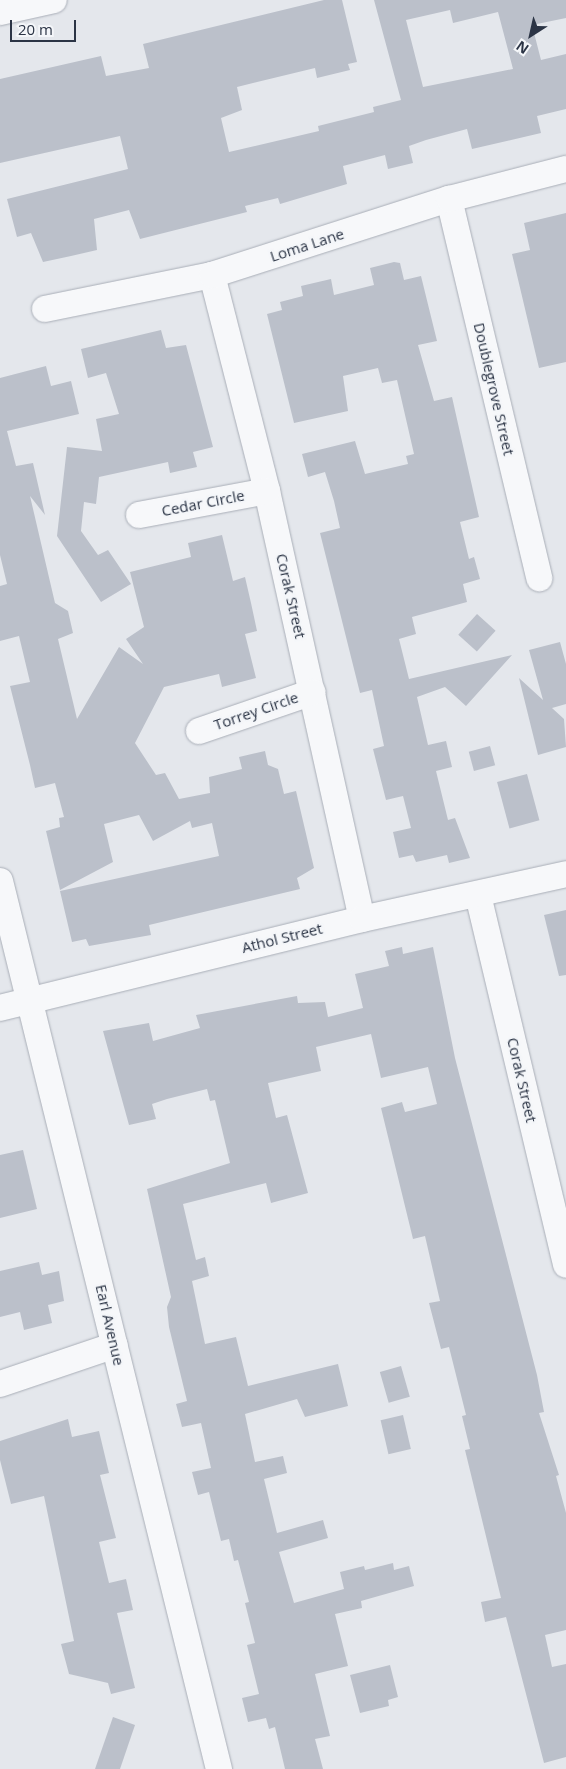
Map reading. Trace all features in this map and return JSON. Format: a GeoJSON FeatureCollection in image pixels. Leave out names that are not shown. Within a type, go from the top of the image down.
{"type":"FeatureCollection","features":[{"type":"Feature","properties":{"kind":"street"},"geometry":{"type":"LineString","coordinates":[[0,12],[54,0]]}},
{"type":"Feature","properties":{"kind":"street","name":"Loma Lane"},"geometry":{"type":"LineString","coordinates":[[45,309],[212,276],[449,200],[566,169]]}},
{"type":"Feature","properties":{"kind":"street","name":"Doublegrove Street"},"geometry":{"type":"LineString","coordinates":[[449,200],[539,578]]}},
{"type":"Feature","properties":{"kind":"street","name":"Corak Street"},"geometry":{"type":"LineString","coordinates":[[212,276],[266,490],[313,692],[362,919]]}},
{"type":"Feature","properties":{"kind":"street","name":"Cedar Circle"},"geometry":{"type":"LineString","coordinates":[[139,515],[266,490]]}},
{"type":"Feature","properties":{"kind":"street","name":"Torrey Circle"},"geometry":{"type":"LineString","coordinates":[[199,731],[313,692]]}},
{"type":"Feature","properties":{"kind":"street","name":"Athol Street"},"geometry":{"type":"LineString","coordinates":[[0,1008],[362,919],[478,895],[566,874]]}},
{"type":"Feature","properties":{"kind":"street","name":"Earl Avenue"},"geometry":{"type":"LineString","coordinates":[[0,881],[32,1000],[219,1769]]}},
{"type":"Feature","properties":{"kind":"street","name":"Corak Street"},"geometry":{"type":"LineString","coordinates":[[478,895],[566,1265]]}},
{"type":"Feature","properties":{"kind":"street"},"geometry":{"type":"LineString","coordinates":[[0,1384],[115,1345]]}},
{"type":"Feature","properties":{"kind":"building"},"geometry":{"type":"Polygon","coordinates":[[[324,0],[342,0],[357,62],[348,64],[350,70],[317,78],[315,68],[237,87],[242,110],[221,118],[229,152],[319,131],[318,126],[374,112],[373,107],[401,100],[374,0],[566,0],[566,18],[532,25],[541,60],[566,54],[566,109],[537,116],[541,133],[472,149],[467,129],[409,146],[413,163],[388,169],[385,155],[343,166],[347,184],[280,204],[278,198],[245,206],[247,212],[140,239],[129,210],[94,219],[97,250],[43,262],[31,233],[17,237],[7,199],[128,169],[120,136],[0,163],[0,79],[101,56],[106,76],[149,68],[143,44],[324,0]],[[450,10],[406,20],[423,87],[513,69],[498,12],[453,23],[450,10]]]}},
{"type":"Feature","properties":{"kind":"building"},"geometry":{"type":"Polygon","coordinates":[[[566,213],[566,362],[539,368],[512,254],[530,250],[524,223],[566,213]]]}},
{"type":"Feature","properties":{"kind":"building"},"geometry":{"type":"Polygon","coordinates":[[[394,262],[400,263],[404,280],[421,276],[437,341],[418,345],[434,401],[452,397],[479,517],[460,522],[469,559],[474,557],[480,579],[463,584],[467,602],[412,617],[416,634],[399,639],[409,679],[512,655],[466,706],[445,687],[417,697],[428,745],[446,741],[452,767],[436,771],[448,820],[455,818],[470,858],[449,863],[447,855],[416,862],[413,855],[399,858],[393,832],[411,828],[403,796],[386,800],[373,749],[384,746],[372,690],[360,693],[320,533],[340,528],[334,501],[325,472],[308,477],[302,454],[355,441],[365,474],[408,464],[406,456],[414,454],[397,380],[382,383],[378,368],[343,376],[348,411],[294,423],[267,314],[282,310],[280,302],[303,296],[301,286],[331,279],[334,295],[374,285],[370,268],[394,262]]]}},
{"type":"Feature","properties":{"kind":"building"},"geometry":{"type":"Polygon","coordinates":[[[161,330],[166,348],[186,345],[213,447],[193,452],[197,467],[170,473],[168,462],[99,477],[96,504],[84,502],[81,531],[98,555],[108,550],[131,584],[101,602],[57,536],[67,447],[102,451],[96,419],[119,414],[106,373],[88,378],[81,349],[161,330]]]}},
{"type":"Feature","properties":{"kind":"building"},"geometry":{"type":"Polygon","coordinates":[[[46,366],[51,386],[71,381],[79,414],[7,431],[16,466],[33,463],[45,515],[30,496],[55,603],[68,611],[73,633],[58,639],[77,719],[119,647],[143,664],[126,639],[144,627],[130,572],[191,557],[188,543],[222,535],[233,581],[245,577],[257,631],[245,634],[256,678],[222,687],[219,674],[164,687],[135,743],[156,775],[165,773],[179,799],[210,793],[209,777],[242,769],[239,757],[265,751],[268,765],[278,769],[284,794],[296,791],[314,868],[297,878],[300,889],[149,925],[151,935],[89,946],[86,939],[72,942],[60,891],[219,856],[212,823],[192,828],[190,821],[153,841],[139,815],[104,824],[113,862],[60,890],[46,831],[60,827],[59,818],[64,817],[55,783],[35,788],[10,686],[30,682],[19,636],[0,641],[0,586],[7,584],[0,555],[0,378],[46,366]]]}},
{"type":"Feature","properties":{"kind":"building"},"geometry":{"type":"Polygon","coordinates":[[[477,614],[496,631],[477,652],[458,635],[477,614]]]}},
{"type":"Feature","properties":{"kind":"building"},"geometry":{"type":"Polygon","coordinates":[[[560,642],[566,664],[566,704],[552,708],[564,719],[566,747],[538,755],[519,678],[543,700],[529,650],[560,642]]]}},
{"type":"Feature","properties":{"kind":"building"},"geometry":{"type":"Polygon","coordinates":[[[490,746],[495,765],[474,771],[469,752],[490,746]]]}},
{"type":"Feature","properties":{"kind":"building"},"geometry":{"type":"Polygon","coordinates":[[[527,774],[539,820],[509,828],[497,782],[527,774]]]}},
{"type":"Feature","properties":{"kind":"building"},"geometry":{"type":"Polygon","coordinates":[[[566,910],[566,975],[559,976],[544,915],[566,910]]]}},
{"type":"Feature","properties":{"kind":"building"},"geometry":{"type":"Polygon","coordinates":[[[402,947],[403,954],[433,947],[455,1058],[537,1375],[544,1412],[539,1413],[559,1475],[556,1476],[566,1513],[566,1630],[545,1635],[552,1667],[566,1664],[566,1757],[544,1763],[506,1617],[485,1622],[481,1602],[501,1598],[465,1450],[470,1449],[462,1416],[466,1415],[449,1347],[441,1349],[429,1303],[440,1301],[425,1236],[413,1239],[381,1108],[402,1102],[405,1112],[437,1104],[428,1067],[381,1078],[371,1034],[316,1047],[321,1071],[268,1083],[276,1118],[287,1115],[308,1193],[271,1203],[266,1183],[183,1204],[196,1260],[205,1257],[209,1276],[192,1281],[205,1344],[236,1337],[248,1386],[338,1364],[348,1406],[305,1417],[297,1399],[245,1414],[255,1462],[283,1456],[287,1473],[264,1479],[277,1533],[323,1520],[328,1538],[279,1552],[294,1603],[344,1589],[340,1572],[364,1566],[365,1570],[393,1563],[394,1570],[409,1566],[414,1586],[361,1601],[362,1608],[335,1614],[348,1666],[315,1674],[330,1736],[315,1739],[323,1769],[285,1769],[275,1727],[269,1729],[266,1718],[248,1722],[242,1698],[259,1694],[247,1645],[255,1643],[245,1603],[249,1602],[238,1560],[234,1561],[229,1539],[221,1541],[209,1492],[198,1495],[192,1472],[211,1468],[201,1423],[182,1427],[176,1404],[187,1401],[169,1327],[167,1307],[171,1297],[147,1189],[230,1163],[215,1100],[210,1101],[207,1089],[167,1099],[152,1104],[156,1119],[129,1125],[103,1031],[149,1023],[153,1041],[200,1028],[196,1015],[297,996],[298,1003],[325,1002],[328,1017],[363,1008],[355,974],[389,966],[385,951],[402,947]]]}},
{"type":"Feature","properties":{"kind":"building"},"geometry":{"type":"Polygon","coordinates":[[[23,1150],[37,1209],[0,1218],[0,1155],[23,1150]]]}},
{"type":"Feature","properties":{"kind":"building"},"geometry":{"type":"Polygon","coordinates":[[[39,1262],[42,1275],[59,1271],[64,1301],[48,1305],[52,1323],[24,1330],[20,1312],[0,1317],[0,1271],[39,1262]]]}},
{"type":"Feature","properties":{"kind":"building"},"geometry":{"type":"Polygon","coordinates":[[[401,1366],[410,1397],[389,1403],[380,1372],[401,1366]]]}},
{"type":"Feature","properties":{"kind":"building"},"geometry":{"type":"Polygon","coordinates":[[[403,1415],[411,1449],[388,1454],[381,1420],[403,1415]]]}},
{"type":"Feature","properties":{"kind":"building"},"geometry":{"type":"Polygon","coordinates":[[[68,1419],[72,1437],[99,1431],[109,1473],[100,1475],[116,1538],[99,1542],[109,1583],[126,1579],[133,1610],[117,1613],[135,1688],[111,1694],[108,1683],[69,1674],[61,1644],[74,1641],[44,1496],[11,1504],[0,1460],[0,1441],[68,1419]]]}},
{"type":"Feature","properties":{"kind":"building"},"geometry":{"type":"Polygon","coordinates":[[[390,1665],[398,1697],[388,1700],[389,1706],[360,1713],[350,1675],[390,1665]]]}},
{"type":"Feature","properties":{"kind":"building"},"geometry":{"type":"Polygon","coordinates":[[[113,1717],[135,1725],[120,1769],[95,1769],[113,1717]]]}}]}
